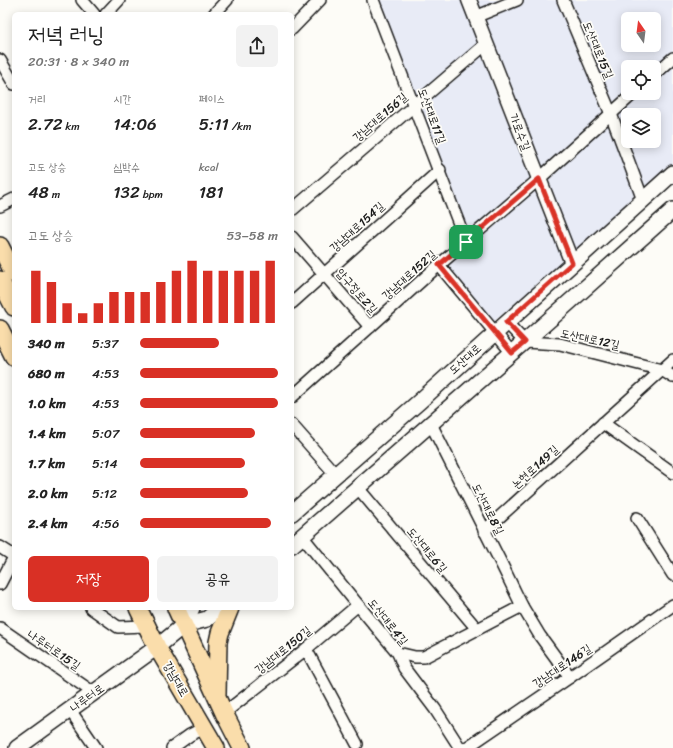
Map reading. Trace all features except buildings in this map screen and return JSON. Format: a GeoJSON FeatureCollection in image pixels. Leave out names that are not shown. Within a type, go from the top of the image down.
{"type":"FeatureCollection","features":[{"type":"Feature","properties":{"kind":"main road","name":"도산대로"},"geometry":{"type":"LineString","coordinates":[[294,511],[673,173]]}},
{"type":"Feature","properties":{"kind":"main road"},"geometry":{"type":"LineString","coordinates":[[297,541],[671,214]]}},
{"type":"Feature","properties":{"kind":"main road"},"geometry":{"type":"LineString","coordinates":[[0,246],[12,270]]}},
{"type":"Feature","properties":{"kind":"main road"},"geometry":{"type":"LineString","coordinates":[[0,280],[12,303]]}},
{"type":"Feature","properties":{"kind":"main road"},"geometry":{"type":"LineString","coordinates":[[0,329],[12,353]]}},
{"type":"Feature","properties":{"kind":"main road","name":"강남대로"},"geometry":{"type":"LineString","coordinates":[[139,610],[157,647],[216,748]]}},
{"type":"Feature","properties":{"kind":"main road"},"geometry":{"type":"LineString","coordinates":[[177,610],[220,706],[242,748]]}},
{"type":"Feature","properties":{"kind":"main road"},"geometry":{"type":"LineString","coordinates":[[184,625],[191,610]]}},
{"type":"Feature","properties":{"kind":"main road"},"geometry":{"type":"LineString","coordinates":[[157,647],[184,625],[208,619],[218,610]]}},
{"type":"Feature","properties":{"kind":"main road"},"geometry":{"type":"LineString","coordinates":[[220,706],[218,642],[229,610]]}},
{"type":"Feature","properties":{"kind":"main road","name":"나루터로"},"geometry":{"type":"LineString","coordinates":[[17,748],[157,647]]}},
{"type":"Feature","properties":{"kind":"street"},"geometry":{"type":"LineString","coordinates":[[82,0],[92,12]]}},
{"type":"Feature","properties":{"kind":"street"},"geometry":{"type":"LineString","coordinates":[[108,12],[119,0]]}},
{"type":"Feature","properties":{"kind":"street"},"geometry":{"type":"LineString","coordinates":[[216,12],[227,0]]}},
{"type":"Feature","properties":{"kind":"street"},"geometry":{"type":"LineString","coordinates":[[294,27],[320,0]]}},
{"type":"Feature","properties":{"kind":"street","name":"도산대로11길"},"geometry":{"type":"LineString","coordinates":[[373,0],[440,170],[466,242]]}},
{"type":"Feature","properties":{"kind":"street","name":"가로수길"},"geometry":{"type":"LineString","coordinates":[[469,0],[572,263]]}},
{"type":"Feature","properties":{"kind":"street"},"geometry":{"type":"LineString","coordinates":[[476,17],[517,0]]}},
{"type":"Feature","properties":{"kind":"street","name":"도산대로15길"},"geometry":{"type":"LineString","coordinates":[[563,0],[611,114],[643,200]]}},
{"type":"Feature","properties":{"kind":"street","name":"강남대로156길"},"geometry":{"type":"LineString","coordinates":[[294,208],[486,44]]}},
{"type":"Feature","properties":{"kind":"street"},"geometry":{"type":"LineString","coordinates":[[661,69],[673,58]]}},
{"type":"Feature","properties":{"kind":"street"},"geometry":{"type":"LineString","coordinates":[[0,60],[12,81]]}},
{"type":"Feature","properties":{"kind":"street","name":"강남대로152길"},"geometry":{"type":"LineString","coordinates":[[294,395],[626,100]]}},
{"type":"Feature","properties":{"kind":"street","name":"강남대로154길"},"geometry":{"type":"LineString","coordinates":[[294,301],[440,170]]}},
{"type":"Feature","properties":{"kind":"street"},"geometry":{"type":"LineString","coordinates":[[0,206],[12,200]]}},
{"type":"Feature","properties":{"kind":"street","name":"압구정로2길"},"geometry":{"type":"LineString","coordinates":[[294,239],[370,327]]}},
{"type":"Feature","properties":{"kind":"street"},"geometry":{"type":"LineString","coordinates":[[439,265],[512,353]]}},
{"type":"Feature","properties":{"kind":"street"},"geometry":{"type":"LineString","coordinates":[[506,322],[525,342]]}},
{"type":"Feature","properties":{"kind":"street","name":"도산대로12길"},"geometry":{"type":"LineString","coordinates":[[525,342],[560,344],[662,370],[673,377]]}},
{"type":"Feature","properties":{"kind":"street","name":"논현로149길"},"geometry":{"type":"LineString","coordinates":[[484,530],[673,360]]}},
{"type":"Feature","properties":{"kind":"street"},"geometry":{"type":"LineString","coordinates":[[603,423],[673,473]]}},
{"type":"Feature","properties":{"kind":"street","name":"도산대로8길"},"geometry":{"type":"LineString","coordinates":[[431,424],[522,606],[540,636],[570,677]]}},
{"type":"Feature","properties":{"kind":"street"},"geometry":{"type":"LineString","coordinates":[[294,427],[336,475]]}},
{"type":"Feature","properties":{"kind":"street","name":"도산대로6길"},"geometry":{"type":"LineString","coordinates":[[358,488],[476,629]]}},
{"type":"Feature","properties":{"kind":"street"},"geometry":{"type":"LineString","coordinates":[[636,518],[673,575]]}},
{"type":"Feature","properties":{"kind":"street","name":"도산대로4길"},"geometry":{"type":"LineString","coordinates":[[297,541],[358,605],[398,652],[404,668],[435,709],[460,748]]}},
{"type":"Feature","properties":{"kind":"street"},"geometry":{"type":"LineString","coordinates":[[0,547],[12,555]]}},
{"type":"Feature","properties":{"kind":"street"},"geometry":{"type":"LineString","coordinates":[[0,584],[12,560]]}},
{"type":"Feature","properties":{"kind":"street","name":"강남대로146길"},"geometry":{"type":"LineString","coordinates":[[466,748],[673,604]]}},
{"type":"Feature","properties":{"kind":"street","name":"강남대로150길"},"geometry":{"type":"LineString","coordinates":[[220,706],[306,649],[358,605]]}},
{"type":"Feature","properties":{"kind":"street"},"geometry":{"type":"LineString","coordinates":[[398,652],[415,657],[424,657],[522,606]]}},
{"type":"Feature","properties":{"kind":"street"},"geometry":{"type":"LineString","coordinates":[[94,610],[118,627],[148,626]]}},
{"type":"Feature","properties":{"kind":"street","name":"나루터로15길"},"geometry":{"type":"LineString","coordinates":[[0,628],[94,692]]}},
{"type":"Feature","properties":{"kind":"street"},"geometry":{"type":"LineString","coordinates":[[306,649],[357,744]]}},
{"type":"Feature","properties":{"kind":"street"},"geometry":{"type":"LineString","coordinates":[[70,710],[96,748]]}},
{"type":"Feature","properties":{"kind":"street"},"geometry":{"type":"LineString","coordinates":[[172,748],[190,735],[204,728]]}},
{"type":"Feature","properties":{"kind":"shaded area"},"geometry":{"type":"Polygon","coordinates":[[[376,0],[673,0],[673,166],[491,324],[445,268],[471,246],[376,0]]]}},
{"type":"Feature","properties":{"kind":"route"},"geometry":{"type":"LineString","coordinates":[[539,179],[572,263],[506,322],[525,342],[512,353],[439,265],[466,242],[539,179]]}}]}
